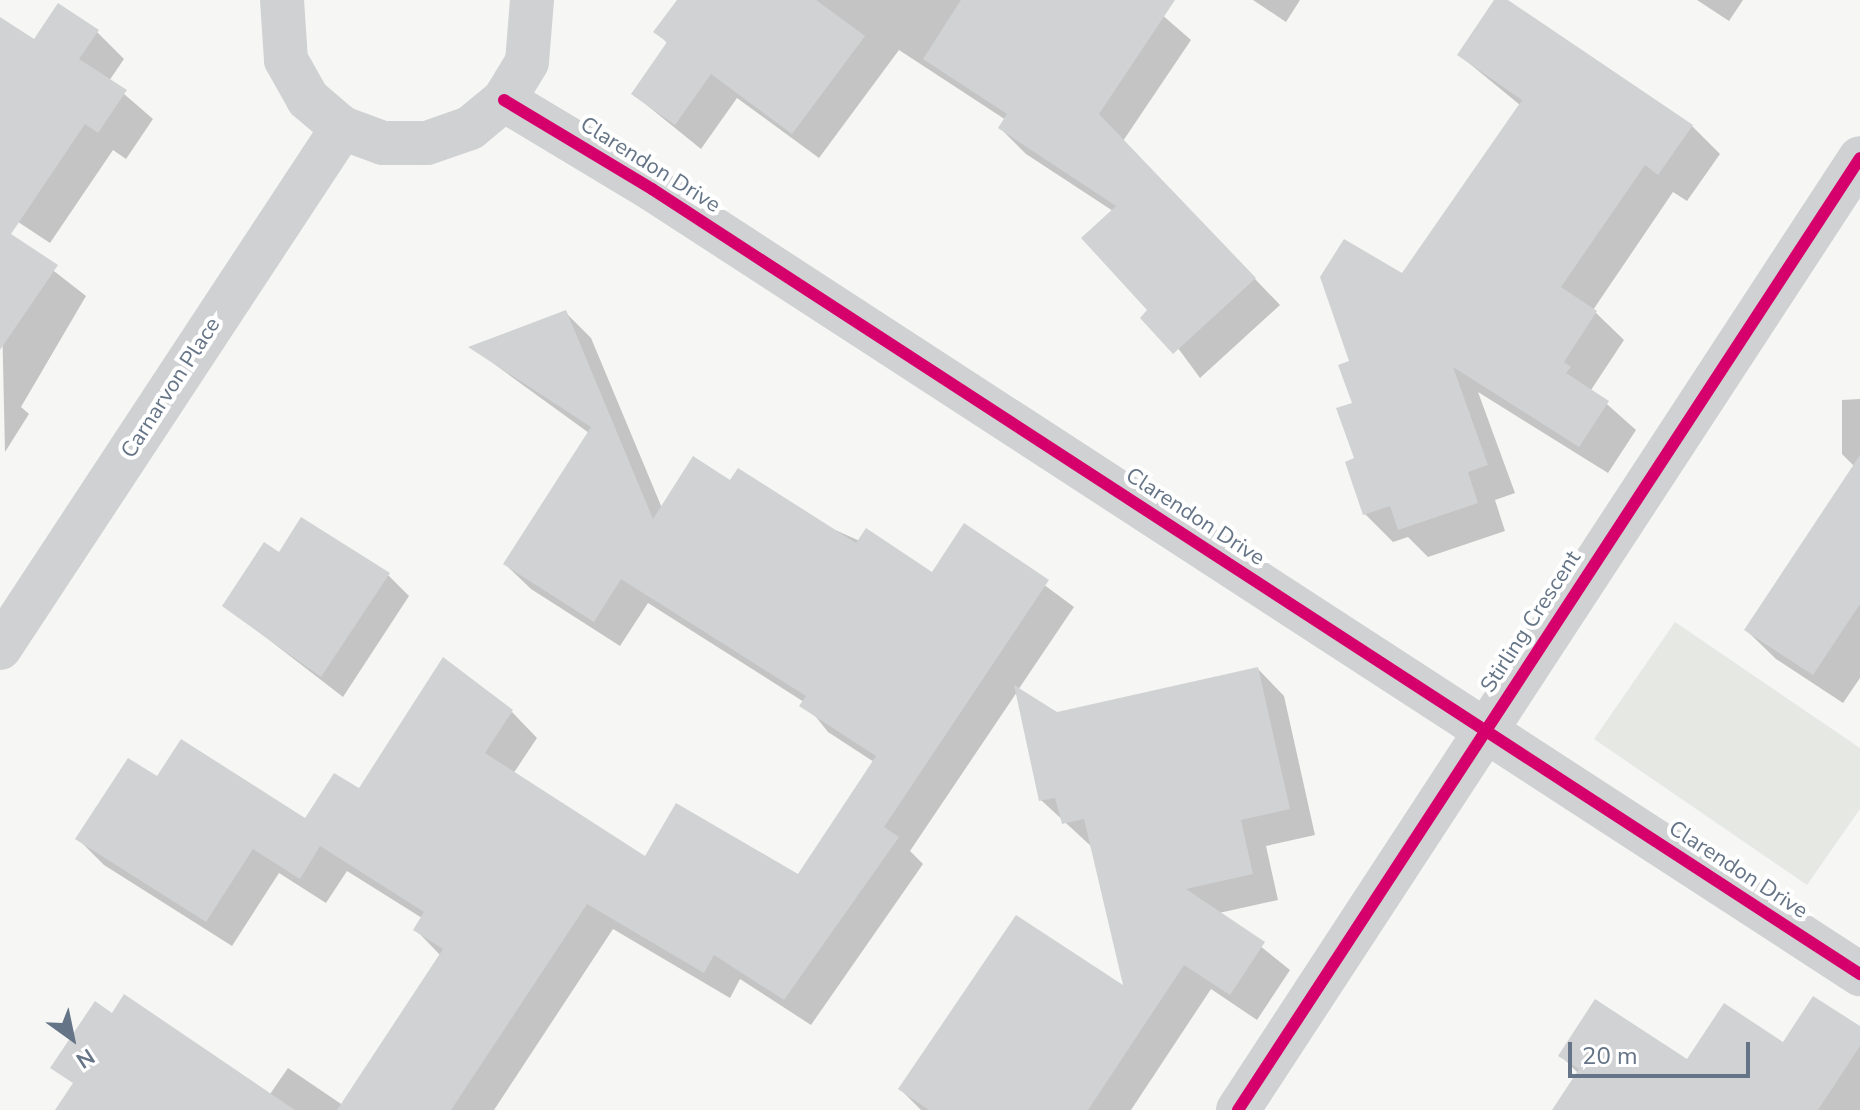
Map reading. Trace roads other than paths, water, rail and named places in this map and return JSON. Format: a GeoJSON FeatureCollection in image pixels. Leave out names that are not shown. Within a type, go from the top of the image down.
{"type":"FeatureCollection","features":[{"type":"Feature","properties":{"kind":"street"},"geometry":{"type":"LineString","coordinates":[[282,0],[286,60],[308,99],[342,128],[383,143],[427,143],[470,128],[504,100],[527,62],[532,0]]}},
{"type":"Feature","properties":{"kind":"street","name":"Clarendon Drive"},"geometry":{"type":"LineString","coordinates":[[504,100],[1485,728],[1860,974]]}},
{"type":"Feature","properties":{"kind":"street","name":"Carnarvon Place"},"geometry":{"type":"LineString","coordinates":[[0,648],[342,128]]}},
{"type":"Feature","properties":{"kind":"street","name":"Stirling Crescent"},"geometry":{"type":"LineString","coordinates":[[1238,1110],[1860,158]]}}]}
